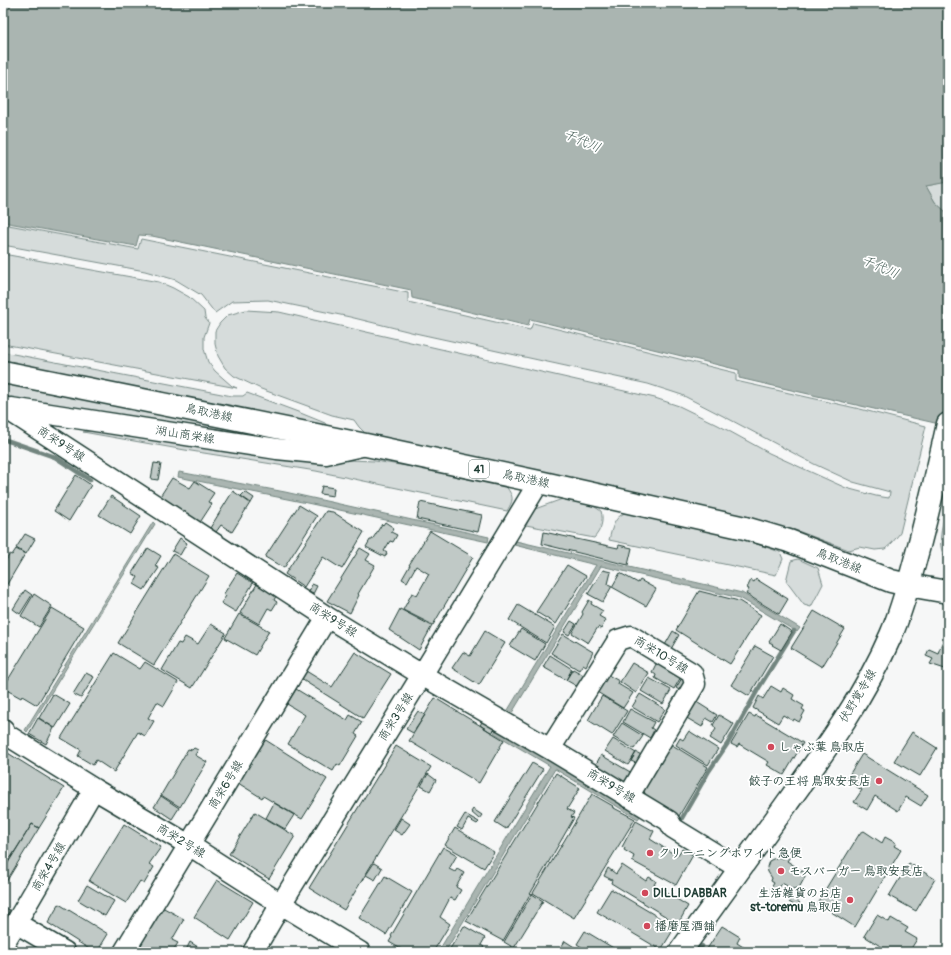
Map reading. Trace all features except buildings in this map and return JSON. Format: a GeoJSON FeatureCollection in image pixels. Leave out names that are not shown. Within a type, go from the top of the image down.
{"type":"FeatureCollection","features":[{"type":"Feature","properties":{"kind":"main road","name":"鳥取港線"},"geometry":{"type":"LineString","coordinates":[[3,372],[366,445],[760,531],[876,575],[908,585],[948,592]]}},
{"type":"Feature","properties":{"kind":"main road","name":"伏野覚寺線"},"geometry":{"type":"LineString","coordinates":[[680,952],[832,740],[868,683],[892,633],[901,608],[923,530],[948,424]]}},
{"type":"Feature","properties":{"kind":"street","name":"湖山商栄線"},"geometry":{"type":"LineString","coordinates":[[3,407],[291,451],[326,454],[366,445]]}},
{"type":"Feature","properties":{"kind":"street","name":"商栄9号線"},"geometry":{"type":"LineString","coordinates":[[3,407],[327,617],[422,675],[628,796],[668,821],[673,828],[740,869]]}},
{"type":"Feature","properties":{"kind":"street","name":"商栄3号線"},"geometry":{"type":"LineString","coordinates":[[253,952],[539,482]]}},
{"type":"Feature","properties":{"kind":"street","name":"商栄6号線"},"geometry":{"type":"LineString","coordinates":[[124,952],[327,617]]}},
{"type":"Feature","properties":{"kind":"street","name":"商栄10号線"},"geometry":{"type":"LineString","coordinates":[[550,749],[618,640],[632,636],[692,673],[695,684],[628,796]]}},
{"type":"Feature","properties":{"kind":"street","name":"商栄2号線"},"geometry":{"type":"LineString","coordinates":[[3,729],[7,735],[94,789],[189,845],[281,904],[360,952]]}},
{"type":"Feature","properties":{"kind":"street","name":"商栄4号線"},"geometry":{"type":"LineString","coordinates":[[3,945],[94,789]]}},
{"type":"Feature","properties":{"kind":"street"},"geometry":{"type":"LineString","coordinates":[[16,923],[66,952]]}},
{"type":"Feature","properties":{"kind":"shaded area"},"geometry":{"type":"Polygon","coordinates":[[[948,182],[948,214],[935,202],[926,186],[948,182]]]}},
{"type":"Feature","properties":{"kind":"shaded area"},"geometry":{"type":"Polygon","coordinates":[[[3,224],[138,249],[141,239],[408,293],[408,302],[530,330],[533,323],[736,373],[736,381],[860,409],[926,426],[900,533],[885,549],[875,550],[860,547],[849,550],[795,530],[370,438],[354,420],[332,415],[261,389],[234,376],[225,368],[218,356],[215,344],[215,331],[220,323],[228,315],[246,310],[279,312],[655,398],[679,406],[718,425],[769,453],[846,488],[889,498],[890,492],[853,482],[814,464],[682,395],[648,384],[268,300],[232,301],[215,313],[201,295],[176,280],[145,271],[3,245],[3,224]]]}},
{"type":"Feature","properties":{"kind":"shaded area"},"geometry":{"type":"Polygon","coordinates":[[[3,254],[159,282],[189,297],[204,311],[205,318],[209,323],[204,337],[204,349],[208,362],[215,371],[232,386],[237,388],[3,344],[3,254]]]}},
{"type":"Feature","properties":{"kind":"shaded area"},"geometry":{"type":"Polygon","coordinates":[[[3,352],[232,396],[243,396],[247,393],[325,423],[328,428],[3,366],[3,352]]]}},
{"type":"Feature","properties":{"kind":"shaded area"},"geometry":{"type":"Polygon","coordinates":[[[3,380],[321,447],[3,398],[3,380]]]}},
{"type":"Feature","properties":{"kind":"shaded area"},"geometry":{"type":"Polygon","coordinates":[[[96,430],[322,459],[375,461],[444,472],[505,484],[512,500],[507,511],[316,471],[83,432],[96,430]]]}},
{"type":"Feature","properties":{"kind":"shaded area"},"geometry":{"type":"Polygon","coordinates":[[[565,498],[592,505],[601,511],[601,525],[594,538],[526,525],[535,509],[565,498]]]}},
{"type":"Feature","properties":{"kind":"shaded area"},"geometry":{"type":"Polygon","coordinates":[[[948,505],[948,562],[941,549],[941,534],[948,505]]]}},
{"type":"Feature","properties":{"kind":"shaded area"},"geometry":{"type":"Polygon","coordinates":[[[628,512],[737,537],[780,552],[783,559],[776,575],[609,540],[614,523],[620,516],[628,512]]]}},
{"type":"Feature","properties":{"kind":"shaded area"},"geometry":{"type":"Polygon","coordinates":[[[798,559],[818,568],[823,584],[811,607],[804,605],[786,581],[791,561],[798,559]]]}},
{"type":"Feature","properties":{"kind":"water","name":"千代川"},"geometry":{"type":"Polygon","coordinates":[[[3,3],[948,3],[948,182],[926,186],[935,202],[948,214],[948,426],[739,378],[739,370],[530,319],[528,326],[412,298],[411,290],[152,236],[139,235],[136,246],[3,222],[3,3]]]}},
{"type":"Feature","properties":{"kind":"water"},"geometry":{"type":"Polygon","coordinates":[[[179,472],[285,492],[489,537],[488,542],[178,477],[179,472]]]}},
{"type":"Feature","properties":{"kind":"water"},"geometry":{"type":"Polygon","coordinates":[[[153,522],[155,524],[27,732],[25,730],[153,522]]]}},
{"type":"Feature","properties":{"kind":"water"},"geometry":{"type":"Polygon","coordinates":[[[516,541],[742,593],[800,628],[797,632],[740,598],[601,566],[501,731],[641,815],[638,819],[555,769],[445,952],[438,952],[550,766],[494,733],[596,565],[514,545],[516,541]]]}},
{"type":"Feature","properties":{"kind":"waterway"},"geometry":{"type":"LineString","coordinates":[[3,439],[55,457],[90,480]]}},
{"type":"Feature","properties":{"kind":"waterway"},"geometry":{"type":"LineString","coordinates":[[678,825],[794,631]]}},
{"type":"Feature","properties":{"kind":"waterway"},"geometry":{"type":"LineString","coordinates":[[698,952],[702,946]]}},
{"type":"Feature","properties":{"kind":"place","name":"しゃぶ葉 鳥取店"},"geometry":{"type":"Point","coordinates":[771,747]}},
{"type":"Feature","properties":{"kind":"place","name":"餃子の王将 鳥取安長店"},"geometry":{"type":"Point","coordinates":[879,781]}},
{"type":"Feature","properties":{"kind":"place","name":"クリーニングホワイト急便"},"geometry":{"type":"Point","coordinates":[650,853]}},
{"type":"Feature","properties":{"kind":"place","name":"モスバーガー 鳥取安長店"},"geometry":{"type":"Point","coordinates":[781,871]}},
{"type":"Feature","properties":{"kind":"place","name":"DILLI DABBAR"},"geometry":{"type":"Point","coordinates":[645,893]}},
{"type":"Feature","properties":{"kind":"place","name":"生活雑貨のお店 st-toremu 鳥取店"},"geometry":{"type":"Point","coordinates":[850,900]}},
{"type":"Feature","properties":{"kind":"place","name":"播磨屋酒舗"},"geometry":{"type":"Point","coordinates":[647,926]}}]}
